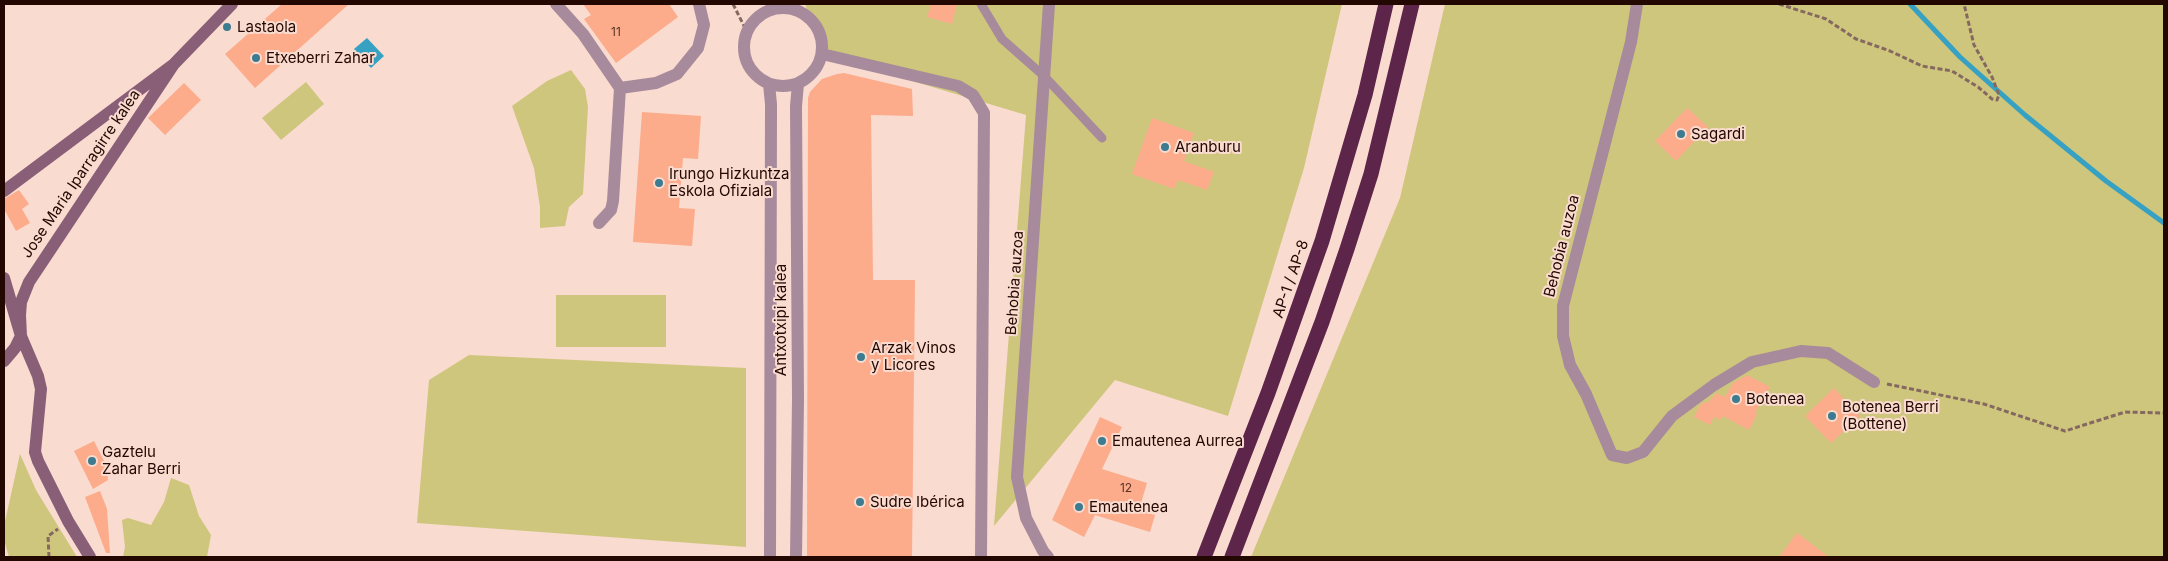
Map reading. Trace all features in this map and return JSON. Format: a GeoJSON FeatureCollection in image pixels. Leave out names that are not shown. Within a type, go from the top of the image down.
{"type":"FeatureCollection","features":[{"type":"Feature","properties":{"kind":"highway"},"geometry":{"type":"LineString","coordinates":[[1382,4],[1383,21]]}},
{"type":"Feature","properties":{"kind":"highway","name":"AP-1 / AP-8"},"geometry":{"type":"LineString","coordinates":[[1204,557],[1268,393],[1322,241],[1345,168],[1386,4]]}},
{"type":"Feature","properties":{"kind":"highway"},"geometry":{"type":"LineString","coordinates":[[1232,557],[1322,322],[1347,248],[1371,174],[1412,4]]}},
{"type":"Feature","properties":{"kind":"highway"},"geometry":{"type":"LineString","coordinates":[[1403,46],[1419,4]]}},
{"type":"Feature","properties":{"kind":"street"},"geometry":{"type":"LineString","coordinates":[[4,191],[174,64],[232,4]]}},
{"type":"Feature","properties":{"kind":"street"},"geometry":{"type":"LineString","coordinates":[[556,4],[583,34],[620,88],[613,201],[611,210],[599,223]]}},
{"type":"Feature","properties":{"kind":"street"},"geometry":{"type":"LineString","coordinates":[[620,88],[656,84],[677,74],[698,48],[704,25],[699,4]]}},
{"type":"Feature","properties":{"kind":"street","name":"Behobia auzoa"},"geometry":{"type":"LineString","coordinates":[[1048,557],[1026,518],[1017,477],[1050,4]]}},
{"type":"Feature","properties":{"kind":"street","name":"Behobia auzoa"},"geometry":{"type":"LineString","coordinates":[[1637,4],[1631,42],[1564,306],[1563,336],[1570,365],[1586,394],[1612,455],[1626,458],[1644,452],[1672,416],[1714,385],[1752,362],[1801,351],[1828,353],[1874,382]]}},
{"type":"Feature","properties":{"kind":"street"},"geometry":{"type":"LineString","coordinates":[[766,8],[800,8],[814,23],[821,37],[822,54],[814,72],[798,84],[788,86],[769,84],[756,76],[749,66],[745,56],[744,44],[747,32],[754,20],[766,8]]}},
{"type":"Feature","properties":{"kind":"street"},"geometry":{"type":"LineString","coordinates":[[822,54],[958,86],[973,95],[984,113],[981,557]]}},
{"type":"Feature","properties":{"kind":"street","name":"Jose Maria Iparragirre kalea"},"geometry":{"type":"LineString","coordinates":[[21,336],[20,315],[29,282],[174,64]]}},
{"type":"Feature","properties":{"kind":"street","name":"Antxotxipi kalea"},"geometry":{"type":"LineString","coordinates":[[769,84],[771,104],[770,557]]}},
{"type":"Feature","properties":{"kind":"street","name":"Antxotxipi kalea"},"geometry":{"type":"LineString","coordinates":[[796,557],[798,391],[796,106],[798,84]]}},
{"type":"Feature","properties":{"kind":"street"},"geometry":{"type":"LineString","coordinates":[[4,278],[21,336],[38,376],[40,389],[35,452],[68,521],[90,557]]}},
{"type":"Feature","properties":{"kind":"street"},"geometry":{"type":"LineString","coordinates":[[4,361],[21,336]]}},
{"type":"Feature","properties":{"kind":"lane"},"geometry":{"type":"LineString","coordinates":[[981,4],[1002,39],[1045,77],[1102,138]]}},
{"type":"Feature","properties":{"kind":"path"},"geometry":{"type":"LineString","coordinates":[[733,4],[747,32]]}},
{"type":"Feature","properties":{"kind":"path"},"geometry":{"type":"LineString","coordinates":[[1779,4],[1826,19],[1856,39],[1890,51],[1922,66],[1952,71],[1978,87],[1992,99],[1997,100],[1999,95],[1992,77],[1974,45],[1964,4]]}},
{"type":"Feature","properties":{"kind":"path"},"geometry":{"type":"LineString","coordinates":[[1874,382],[1984,404],[2065,431],[2124,412],[2164,413]]}},
{"type":"Feature","properties":{"kind":"path"},"geometry":{"type":"LineString","coordinates":[[49,557],[48,536],[68,521]]}},
{"type":"Feature","properties":{"kind":"shaded area"},"geometry":{"type":"Polygon","coordinates":[[[805,4],[1342,4],[1304,168],[1228,416],[1115,380],[994,526],[1026,115],[822,54],[805,4]]]}},
{"type":"Feature","properties":{"kind":"shaded area"},"geometry":{"type":"Polygon","coordinates":[[[1445,4],[2164,4],[2164,557],[1251,557],[1400,198],[1445,4]]]}},
{"type":"Feature","properties":{"kind":"shaded area"},"geometry":{"type":"Polygon","coordinates":[[[571,70],[585,89],[588,107],[583,194],[569,207],[565,226],[540,228],[540,207],[534,168],[512,106],[547,81],[571,70]]]}},
{"type":"Feature","properties":{"kind":"shaded area"},"geometry":{"type":"Polygon","coordinates":[[[306,82],[324,104],[281,140],[262,118],[306,82]]]}},
{"type":"Feature","properties":{"kind":"shaded area"},"geometry":{"type":"Polygon","coordinates":[[[556,295],[666,295],[666,347],[556,347],[556,295]]]}},
{"type":"Feature","properties":{"kind":"shaded area"},"geometry":{"type":"Polygon","coordinates":[[[469,355],[746,368],[746,547],[417,523],[429,380],[469,355]]]}},
{"type":"Feature","properties":{"kind":"shaded area"},"geometry":{"type":"Polygon","coordinates":[[[20,454],[36,490],[77,557],[9,557],[4,540],[4,526],[20,454]]]}},
{"type":"Feature","properties":{"kind":"shaded area"},"geometry":{"type":"Polygon","coordinates":[[[171,478],[189,485],[199,516],[211,535],[207,557],[123,557],[125,547],[122,520],[128,518],[151,525],[164,502],[171,478]]]}},
{"type":"Feature","properties":{"kind":"water"},"geometry":{"type":"Polygon","coordinates":[[[367,38],[384,56],[371,68],[354,49],[367,38]]]}},
{"type":"Feature","properties":{"kind":"building"},"geometry":{"type":"Polygon","coordinates":[[[282,4],[349,4],[255,88],[225,54],[282,4]]]}},
{"type":"Feature","properties":{"kind":"building"},"geometry":{"type":"Polygon","coordinates":[[[583,4],[669,4],[678,17],[616,63],[584,19],[591,15],[583,4]]]}},
{"type":"Feature","properties":{"kind":"building"},"geometry":{"type":"Polygon","coordinates":[[[931,4],[957,4],[952,24],[927,17],[931,4]]]}},
{"type":"Feature","properties":{"kind":"building"},"geometry":{"type":"Polygon","coordinates":[[[844,73],[912,89],[913,116],[871,115],[873,280],[915,280],[912,557],[807,557],[808,98],[810,92],[822,79],[844,73]]]}},
{"type":"Feature","properties":{"kind":"building"},"geometry":{"type":"Polygon","coordinates":[[[184,83],[201,100],[165,135],[148,118],[184,83]]]}},
{"type":"Feature","properties":{"kind":"building","name":"Sagardi"},"geometry":{"type":"Polygon","coordinates":[[[1687,108],[1708,127],[1676,161],[1655,141],[1687,108]]]}},
{"type":"Feature","properties":{"kind":"building","name":"Irungo Hizkuntza Eskola Ofiziala"},"geometry":{"type":"Polygon","coordinates":[[[642,112],[701,116],[698,159],[683,158],[679,208],[695,209],[692,246],[633,242],[642,112]]]}},
{"type":"Feature","properties":{"kind":"building","name":"Aranburu"},"geometry":{"type":"Polygon","coordinates":[[[1152,118],[1194,133],[1184,161],[1214,172],[1207,190],[1178,180],[1174,189],[1132,174],[1152,118]]]}},
{"type":"Feature","properties":{"kind":"building"},"geometry":{"type":"Polygon","coordinates":[[[19,190],[29,204],[22,209],[30,223],[16,231],[4,209],[4,199],[19,190]]]}},
{"type":"Feature","properties":{"kind":"building","name":"Botenea"},"geometry":{"type":"Polygon","coordinates":[[[1747,375],[1770,387],[1755,413],[1757,414],[1749,430],[1723,416],[1720,420],[1714,417],[1710,425],[1694,417],[1700,405],[1704,402],[1707,403],[1717,393],[1725,397],[1733,383],[1747,375]]]}},
{"type":"Feature","properties":{"kind":"building","name":"Botenea Berri (Bottene)"},"geometry":{"type":"Polygon","coordinates":[[[1834,388],[1860,416],[1831,443],[1805,416],[1834,388]]]}},
{"type":"Feature","properties":{"kind":"building"},"geometry":{"type":"Polygon","coordinates":[[[1100,417],[1122,427],[1102,469],[1147,483],[1141,503],[1150,505],[1148,513],[1155,515],[1150,532],[1095,515],[1084,537],[1052,520],[1100,417]]]}},
{"type":"Feature","properties":{"kind":"building","name":"Gaztelu Zahar Berri"},"geometry":{"type":"Polygon","coordinates":[[[94,441],[107,467],[108,480],[93,489],[74,451],[94,441]]]}},
{"type":"Feature","properties":{"kind":"building"},"geometry":{"type":"Polygon","coordinates":[[[100,491],[107,509],[110,553],[106,553],[85,497],[100,491]]]}},
{"type":"Feature","properties":{"kind":"building"},"geometry":{"type":"Polygon","coordinates":[[[1797,533],[1829,557],[1779,557],[1797,533]]]}},
{"type":"Feature","properties":{"kind":"waterway"},"geometry":{"type":"LineString","coordinates":[[1910,4],[1960,57],[2025,115],[2106,181],[2164,223]]}},
{"type":"Feature","properties":{"kind":"place","name":"Lastaola"},"geometry":{"type":"Point","coordinates":[227,27]}},
{"type":"Feature","properties":{"kind":"place","name":"Etxeberri Zahar"},"geometry":{"type":"Point","coordinates":[256,58]}},
{"type":"Feature","properties":{"kind":"place","name":"Sagardi"},"geometry":{"type":"Point","coordinates":[1681,134]}},
{"type":"Feature","properties":{"kind":"place","name":"Aranburu"},"geometry":{"type":"Point","coordinates":[1165,147]}},
{"type":"Feature","properties":{"kind":"place","name":"Irungo Hizkuntza Eskola Ofiziala"},"geometry":{"type":"Point","coordinates":[659,183]}},
{"type":"Feature","properties":{"kind":"place","name":"Arzak Vinos y Licores"},"geometry":{"type":"Point","coordinates":[861,357]}},
{"type":"Feature","properties":{"kind":"place","name":"Botenea"},"geometry":{"type":"Point","coordinates":[1736,399]}},
{"type":"Feature","properties":{"kind":"place","name":"Botenea Berri (Bottene)"},"geometry":{"type":"Point","coordinates":[1832,416]}},
{"type":"Feature","properties":{"kind":"place","name":"Emautenea Aurrea"},"geometry":{"type":"Point","coordinates":[1102,441]}},
{"type":"Feature","properties":{"kind":"place","name":"Gaztelu Zahar Berri"},"geometry":{"type":"Point","coordinates":[92,461]}},
{"type":"Feature","properties":{"kind":"place","name":"Sudre Ibérica"},"geometry":{"type":"Point","coordinates":[860,502]}},
{"type":"Feature","properties":{"kind":"place","name":"Emautenea"},"geometry":{"type":"Point","coordinates":[1079,507]}}]}
